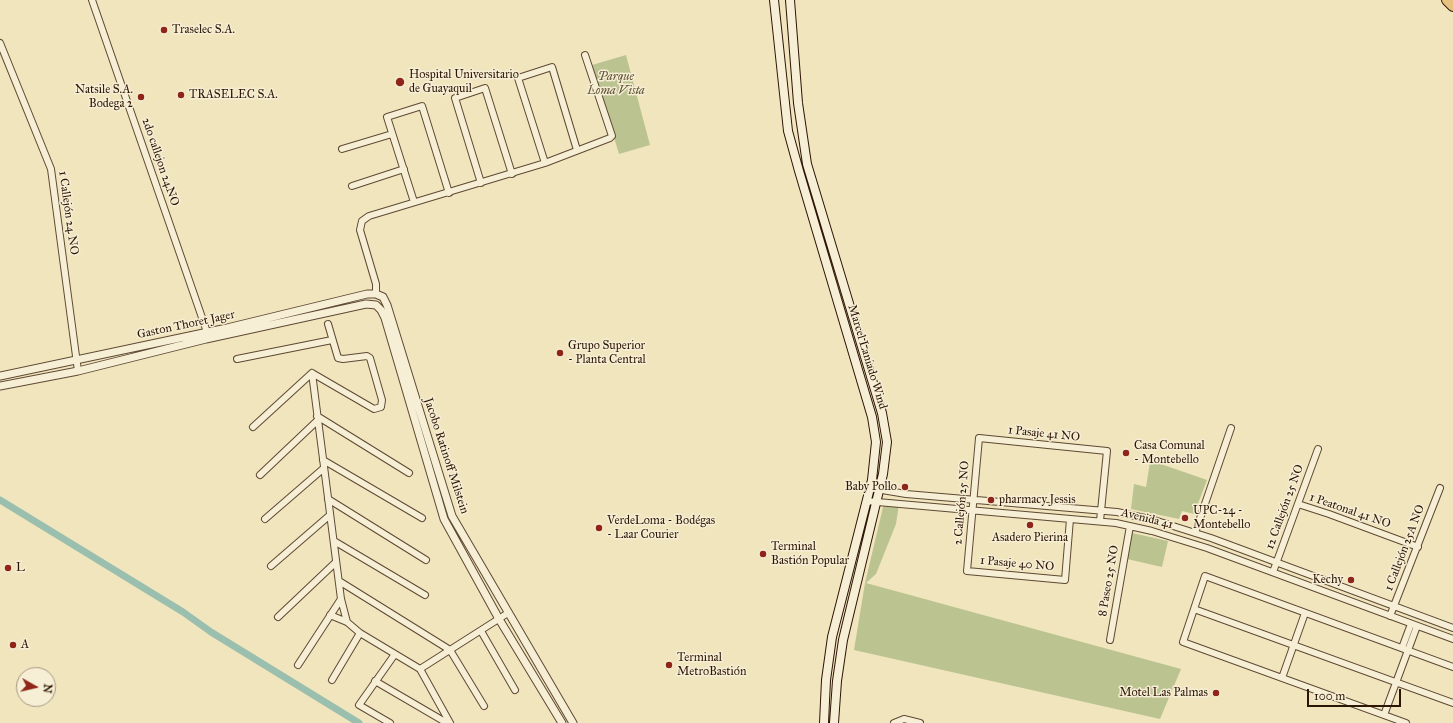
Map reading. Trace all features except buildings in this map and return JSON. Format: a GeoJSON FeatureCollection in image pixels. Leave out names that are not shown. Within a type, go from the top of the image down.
{"type":"FeatureCollection","features":[{"type":"Feature","properties":{"kind":"highway"},"geometry":{"type":"LineString","coordinates":[[1447,0],[1453,6]]}},
{"type":"Feature","properties":{"kind":"main road","name":"Marcel Laniado Wind"},"geometry":{"type":"LineString","coordinates":[[774,0],[788,131],[872,417],[876,442],[870,488],[832,637],[826,680],[824,723]]}},
{"type":"Feature","properties":{"kind":"main road","name":"Marcel Laniado Wind"},"geometry":{"type":"LineString","coordinates":[[790,0],[798,103],[807,164],[886,429],[886,458],[880,490],[843,640],[837,681],[834,723]]}},
{"type":"Feature","properties":{"kind":"street","name":"2do callejon 24NO"},"geometry":{"type":"LineString","coordinates":[[92,0],[207,332]]}},
{"type":"Feature","properties":{"kind":"street","name":"1 Callejón 24 NO"},"geometry":{"type":"LineString","coordinates":[[0,43],[51,169],[78,371]]}},
{"type":"Feature","properties":{"kind":"street"},"geometry":{"type":"LineString","coordinates":[[376,294],[376,284],[360,230],[362,221],[369,216],[512,174],[608,140],[612,136],[586,55]]}},
{"type":"Feature","properties":{"kind":"street"},"geometry":{"type":"LineString","coordinates":[[544,163],[518,78],[552,67],[578,150]]}},
{"type":"Feature","properties":{"kind":"street"},"geometry":{"type":"LineString","coordinates":[[481,183],[455,98],[485,88],[512,174]]}},
{"type":"Feature","properties":{"kind":"street"},"geometry":{"type":"LineString","coordinates":[[414,202],[387,117],[422,106],[450,193]]}},
{"type":"Feature","properties":{"kind":"street"},"geometry":{"type":"LineString","coordinates":[[342,149],[392,134]]}},
{"type":"Feature","properties":{"kind":"street"},"geometry":{"type":"LineString","coordinates":[[352,186],[404,169]]}},
{"type":"Feature","properties":{"kind":"street","name":"Gaston Thoret Jager"},"geometry":{"type":"LineString","coordinates":[[0,376],[207,332],[367,294],[376,294]]}},
{"type":"Feature","properties":{"kind":"street","name":"Jacobo Ratinoff Milstein"},"geometry":{"type":"LineString","coordinates":[[376,294],[383,297],[387,304],[444,520],[499,619],[562,723]]}},
{"type":"Feature","properties":{"kind":"street","name":"Gaston Thoret Jager"},"geometry":{"type":"LineString","coordinates":[[0,386],[78,371],[206,339],[274,326],[366,304],[376,305]]}},
{"type":"Feature","properties":{"kind":"street","name":"Jacobo Ratinoff Milstein"},"geometry":{"type":"LineString","coordinates":[[376,305],[382,310],[385,318],[452,516],[573,723]]}},
{"type":"Feature","properties":{"kind":"street"},"geometry":{"type":"LineString","coordinates":[[272,316],[274,326]]}},
{"type":"Feature","properties":{"kind":"street"},"geometry":{"type":"LineString","coordinates":[[312,372],[374,409],[381,407],[382,400],[370,358],[367,356],[343,359],[338,358],[328,324]]}},
{"type":"Feature","properties":{"kind":"street"},"geometry":{"type":"LineString","coordinates":[[237,359],[332,340]]}},
{"type":"Feature","properties":{"kind":"street"},"geometry":{"type":"LineString","coordinates":[[312,372],[341,599],[347,622]]}},
{"type":"Feature","properties":{"kind":"street"},"geometry":{"type":"LineString","coordinates":[[253,427],[312,372]]}},
{"type":"Feature","properties":{"kind":"street"},"geometry":{"type":"LineString","coordinates":[[318,418],[409,473]]}},
{"type":"Feature","properties":{"kind":"street"},"geometry":{"type":"LineString","coordinates":[[260,475],[318,418]]}},
{"type":"Feature","properties":{"kind":"street"},"geometry":{"type":"LineString","coordinates":[[1195,533],[1231,428]]}},
{"type":"Feature","properties":{"kind":"street","name":"1 Pasaje 41 NO"},"geometry":{"type":"LineString","coordinates":[[979,438],[1107,451],[1101,511]]}},
{"type":"Feature","properties":{"kind":"street","name":"2 Callejón 25 NO"},"geometry":{"type":"LineString","coordinates":[[967,571],[979,438]]}},
{"type":"Feature","properties":{"kind":"street","name":"12 Callejón 25 NO"},"geometry":{"type":"LineString","coordinates":[[1273,572],[1318,448]]}},
{"type":"Feature","properties":{"kind":"street"},"geometry":{"type":"LineString","coordinates":[[323,460],[422,518]]}},
{"type":"Feature","properties":{"kind":"street"},"geometry":{"type":"LineString","coordinates":[[265,519],[324,468]]}},
{"type":"Feature","properties":{"kind":"street","name":"Avenida 41"},"geometry":{"type":"LineString","coordinates":[[870,488],[973,500],[1117,512],[1154,520],[1195,533],[1317,577],[1453,628]]}},
{"type":"Feature","properties":{"kind":"street","name":"1 Callejón 25A NO"},"geometry":{"type":"LineString","coordinates":[[1390,616],[1440,488]]}},
{"type":"Feature","properties":{"kind":"street"},"geometry":{"type":"LineString","coordinates":[[328,499],[426,560]]}},
{"type":"Feature","properties":{"kind":"street","name":"Avenida 41"},"geometry":{"type":"LineString","coordinates":[[866,501],[1070,518],[1130,526],[1208,548],[1453,639]]}},
{"type":"Feature","properties":{"kind":"street","name":"1 Peatonal 41 NO"},"geometry":{"type":"LineString","coordinates":[[1298,504],[1418,547]]}},
{"type":"Feature","properties":{"kind":"street"},"geometry":{"type":"LineString","coordinates":[[1100,521],[1101,511]]}},
{"type":"Feature","properties":{"kind":"street"},"geometry":{"type":"LineString","coordinates":[[272,566],[330,515]]}},
{"type":"Feature","properties":{"kind":"street","name":"1 Pasaje 40 NO"},"geometry":{"type":"LineString","coordinates":[[967,571],[1065,580],[1070,518]]}},
{"type":"Feature","properties":{"kind":"street","name":"8 Paseo 25 NO"},"geometry":{"type":"LineString","coordinates":[[1110,640],[1130,526]]}},
{"type":"Feature","properties":{"kind":"street"},"geometry":{"type":"LineString","coordinates":[[334,541],[425,595]]}},
{"type":"Feature","properties":{"kind":"street"},"geometry":{"type":"LineString","coordinates":[[278,617],[336,562]]}},
{"type":"Feature","properties":{"kind":"street"},"geometry":{"type":"LineString","coordinates":[[1406,723],[1183,642],[1205,576],[1453,667]]}},
{"type":"Feature","properties":{"kind":"street"},"geometry":{"type":"LineString","coordinates":[[1313,587],[1317,577]]}},
{"type":"Feature","properties":{"kind":"street"},"geometry":{"type":"LineString","coordinates":[[339,581],[450,650],[484,706]]}},
{"type":"Feature","properties":{"kind":"street"},"geometry":{"type":"LineString","coordinates":[[298,665],[341,599]]}},
{"type":"Feature","properties":{"kind":"street"},"geometry":{"type":"LineString","coordinates":[[1194,609],[1453,703]]}},
{"type":"Feature","properties":{"kind":"street"},"geometry":{"type":"LineString","coordinates":[[420,669],[508,613]]}},
{"type":"Feature","properties":{"kind":"street"},"geometry":{"type":"LineString","coordinates":[[1282,678],[1305,613]]}},
{"type":"Feature","properties":{"kind":"street"},"geometry":{"type":"LineString","coordinates":[[330,615],[347,622],[360,633],[420,669],[450,723]]}},
{"type":"Feature","properties":{"kind":"street"},"geometry":{"type":"LineString","coordinates":[[1402,648],[1411,624]]}},
{"type":"Feature","properties":{"kind":"street"},"geometry":{"type":"LineString","coordinates":[[1384,715],[1418,626]]}},
{"type":"Feature","properties":{"kind":"street"},"geometry":{"type":"LineString","coordinates":[[481,631],[515,690]]}},
{"type":"Feature","properties":{"kind":"street"},"geometry":{"type":"LineString","coordinates":[[332,680],[360,633]]}},
{"type":"Feature","properties":{"kind":"street"},"geometry":{"type":"LineString","coordinates":[[390,723],[359,705],[395,654]]}},
{"type":"Feature","properties":{"kind":"street"},"geometry":{"type":"LineString","coordinates":[[375,681],[447,723]]}},
{"type":"Feature","properties":{"kind":"street"},"geometry":{"type":"LineString","coordinates":[[894,723],[904,719],[920,723]]}},
{"type":"Feature","properties":{"kind":"green space","name":"Parque Loma Vista"},"geometry":{"type":"Polygon","coordinates":[[[626,55],[650,145],[619,154],[592,65],[626,55]]]}},
{"type":"Feature","properties":{"kind":"green space"},"geometry":{"type":"Polygon","coordinates":[[[1150,462],[1158,463],[1207,480],[1194,514],[1182,511],[1179,519],[1131,509],[1134,484],[1146,487],[1150,462]]]}},
{"type":"Feature","properties":{"kind":"green space"},"geometry":{"type":"Polygon","coordinates":[[[884,503],[899,504],[896,524],[876,574],[866,583],[1181,669],[1160,719],[854,650],[865,583],[884,503]]]}},
{"type":"Feature","properties":{"kind":"green space"},"geometry":{"type":"Polygon","coordinates":[[[1132,533],[1168,541],[1162,567],[1127,559],[1132,533]]]}},
{"type":"Feature","properties":{"kind":"waterway"},"geometry":{"type":"LineString","coordinates":[[0,500],[183,612],[211,632],[359,723]]}},
{"type":"Feature","properties":{"kind":"place","name":"Traselec S.A."},"geometry":{"type":"Point","coordinates":[164,30]}},
{"type":"Feature","properties":{"kind":"place","name":"Hospital Universitario de Guayaquil"},"geometry":{"type":"Point","coordinates":[400,82]}},
{"type":"Feature","properties":{"kind":"place","name":"TRASELEC S.A."},"geometry":{"type":"Point","coordinates":[181,95]}},
{"type":"Feature","properties":{"kind":"place","name":"Natsile S.A. Bodega 2"},"geometry":{"type":"Point","coordinates":[141,97]}},
{"type":"Feature","properties":{"kind":"place","name":"Grupo Superior - Planta Central"},"geometry":{"type":"Point","coordinates":[560,353]}},
{"type":"Feature","properties":{"kind":"place","name":"Casa Comunal - Montebello"},"geometry":{"type":"Point","coordinates":[1126,453]}},
{"type":"Feature","properties":{"kind":"place","name":"Baby Pollo"},"geometry":{"type":"Point","coordinates":[905,487]}},
{"type":"Feature","properties":{"kind":"place","name":"pharmacy Jessis"},"geometry":{"type":"Point","coordinates":[991,500]}},
{"type":"Feature","properties":{"kind":"place","name":"UPC-24 - Montebello"},"geometry":{"type":"Point","coordinates":[1185,518]}},
{"type":"Feature","properties":{"kind":"place","name":"Asadero Pierina"},"geometry":{"type":"Point","coordinates":[1030,525]}},
{"type":"Feature","properties":{"kind":"place","name":"VerdeLoma - Bodégas - Laar Courier"},"geometry":{"type":"Point","coordinates":[599,528]}},
{"type":"Feature","properties":{"kind":"place","name":"Terminal Bastión Popular"},"geometry":{"type":"Point","coordinates":[763,554]}},
{"type":"Feature","properties":{"kind":"place","name":"L"},"geometry":{"type":"Point","coordinates":[8,568]}},
{"type":"Feature","properties":{"kind":"place","name":"Kechy"},"geometry":{"type":"Point","coordinates":[1351,580]}},
{"type":"Feature","properties":{"kind":"place","name":"A"},"geometry":{"type":"Point","coordinates":[13,645]}},
{"type":"Feature","properties":{"kind":"place","name":"Terminal MetroBastión"},"geometry":{"type":"Point","coordinates":[669,665]}},
{"type":"Feature","properties":{"kind":"place","name":"Motel Las Palmas"},"geometry":{"type":"Point","coordinates":[1216,693]}}]}
